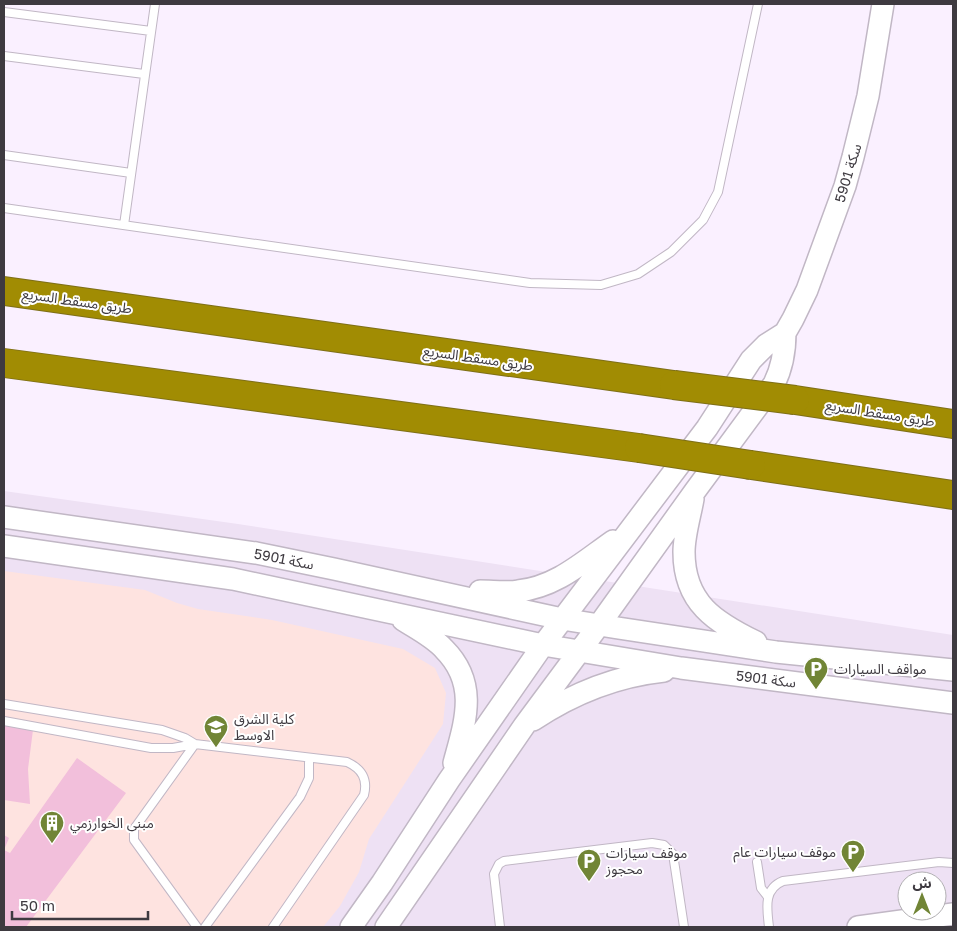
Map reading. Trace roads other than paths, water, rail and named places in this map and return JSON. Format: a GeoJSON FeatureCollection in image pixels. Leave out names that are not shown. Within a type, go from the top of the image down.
{"type":"FeatureCollection","features":[{"type":"Feature","properties":{"kind":"highway","name":"طريق مسقط السريع"},"geometry":{"type":"LineString","coordinates":[[4,291],[674,385],[795,400],[953,424]]}},
{"type":"Feature","properties":{"kind":"highway"},"geometry":{"type":"LineString","coordinates":[[4,364],[639,448],[953,495]]}},
{"type":"Feature","properties":{"kind":"street","name":"سكة 5901"},"geometry":{"type":"LineString","coordinates":[[386,927],[524,726],[600,625],[774,384],[782,364],[785,349],[785,333],[807,290],[845,186],[868,96],[883,4]]}},
{"type":"Feature","properties":{"kind":"street","name":"سكة 5901"},"geometry":{"type":"LineString","coordinates":[[351,927],[449,780],[543,645],[707,428],[750,360],[766,345],[785,333]]}},
{"type":"Feature","properties":{"kind":"street"},"geometry":{"type":"LineString","coordinates":[[695,491],[684,551],[685,567],[696,597],[716,621],[730,630],[776,652]]}},
{"type":"Feature","properties":{"kind":"street","name":"سكة 5901"},"geometry":{"type":"LineString","coordinates":[[4,517],[248,552],[562,619],[776,652],[953,670]]}},
{"type":"Feature","properties":{"kind":"street"},"geometry":{"type":"LineString","coordinates":[[428,589],[502,592],[532,589],[560,578],[573,570],[633,526]]}},
{"type":"Feature","properties":{"kind":"street","name":"سكة 5901"},"geometry":{"type":"LineString","coordinates":[[4,546],[233,579],[543,645],[681,668],[953,703]]}},
{"type":"Feature","properties":{"kind":"street"},"geometry":{"type":"LineString","coordinates":[[390,612],[444,649],[460,672],[465,686],[466,714],[449,780]]}},
{"type":"Feature","properties":{"kind":"street"},"geometry":{"type":"LineString","coordinates":[[524,726],[565,701],[602,685],[633,676],[681,668]]}},
{"type":"Feature","properties":{"kind":"street"},"geometry":{"type":"LineString","coordinates":[[858,927],[953,914]]}},
{"type":"Feature","properties":{"kind":"lane"},"geometry":{"type":"LineString","coordinates":[[124,225],[138,136],[144,74],[155,4]]}},
{"type":"Feature","properties":{"kind":"lane"},"geometry":{"type":"LineString","coordinates":[[4,208],[530,283],[601,285],[638,274],[671,252],[703,220],[718,192],[758,4]]}},
{"type":"Feature","properties":{"kind":"lane"},"geometry":{"type":"LineString","coordinates":[[4,12],[150,31]]}},
{"type":"Feature","properties":{"kind":"lane"},"geometry":{"type":"LineString","coordinates":[[4,56],[144,74]]}},
{"type":"Feature","properties":{"kind":"lane"},"geometry":{"type":"LineString","coordinates":[[4,156],[131,173]]}},
{"type":"Feature","properties":{"kind":"lane"},"geometry":{"type":"LineString","coordinates":[[4,704],[162,730],[174,733],[195,744]]}},
{"type":"Feature","properties":{"kind":"lane"},"geometry":{"type":"LineString","coordinates":[[4,721],[151,748],[173,748],[195,744],[347,762],[361,771],[366,787],[364,796],[273,927]]}},
{"type":"Feature","properties":{"kind":"lane"},"geometry":{"type":"LineString","coordinates":[[195,744],[134,829],[133,835],[134,840],[198,927]]}},
{"type":"Feature","properties":{"kind":"lane"},"geometry":{"type":"LineString","coordinates":[[205,927],[300,797],[308,778],[309,758]]}},
{"type":"Feature","properties":{"kind":"lane"},"geometry":{"type":"LineString","coordinates":[[500,927],[494,874],[499,864],[504,861],[658,843],[669,849],[675,860],[684,927]]}},
{"type":"Feature","properties":{"kind":"lane"},"geometry":{"type":"LineString","coordinates":[[757,862],[760,888],[768,897]]}},
{"type":"Feature","properties":{"kind":"lane"},"geometry":{"type":"LineString","coordinates":[[769,927],[768,897],[773,887],[783,881],[938,862],[953,863]]}},
{"type":"Feature","properties":{"kind":"place","name":"مواقف السيارات"},"geometry":{"type":"Point","coordinates":[816,690]}},
{"type":"Feature","properties":{"kind":"place","name":"كلية الشرق الاوسط"},"geometry":{"type":"Point","coordinates":[216,748]}},
{"type":"Feature","properties":{"kind":"place","name":"مبنى الخوارزمي"},"geometry":{"type":"Point","coordinates":[52,844]}},
{"type":"Feature","properties":{"kind":"place","name":"موقف سيارات عام"},"geometry":{"type":"Point","coordinates":[853,873]}},
{"type":"Feature","properties":{"kind":"place","name":"موقف سيارات محجوز"},"geometry":{"type":"Point","coordinates":[589,882]}}]}
